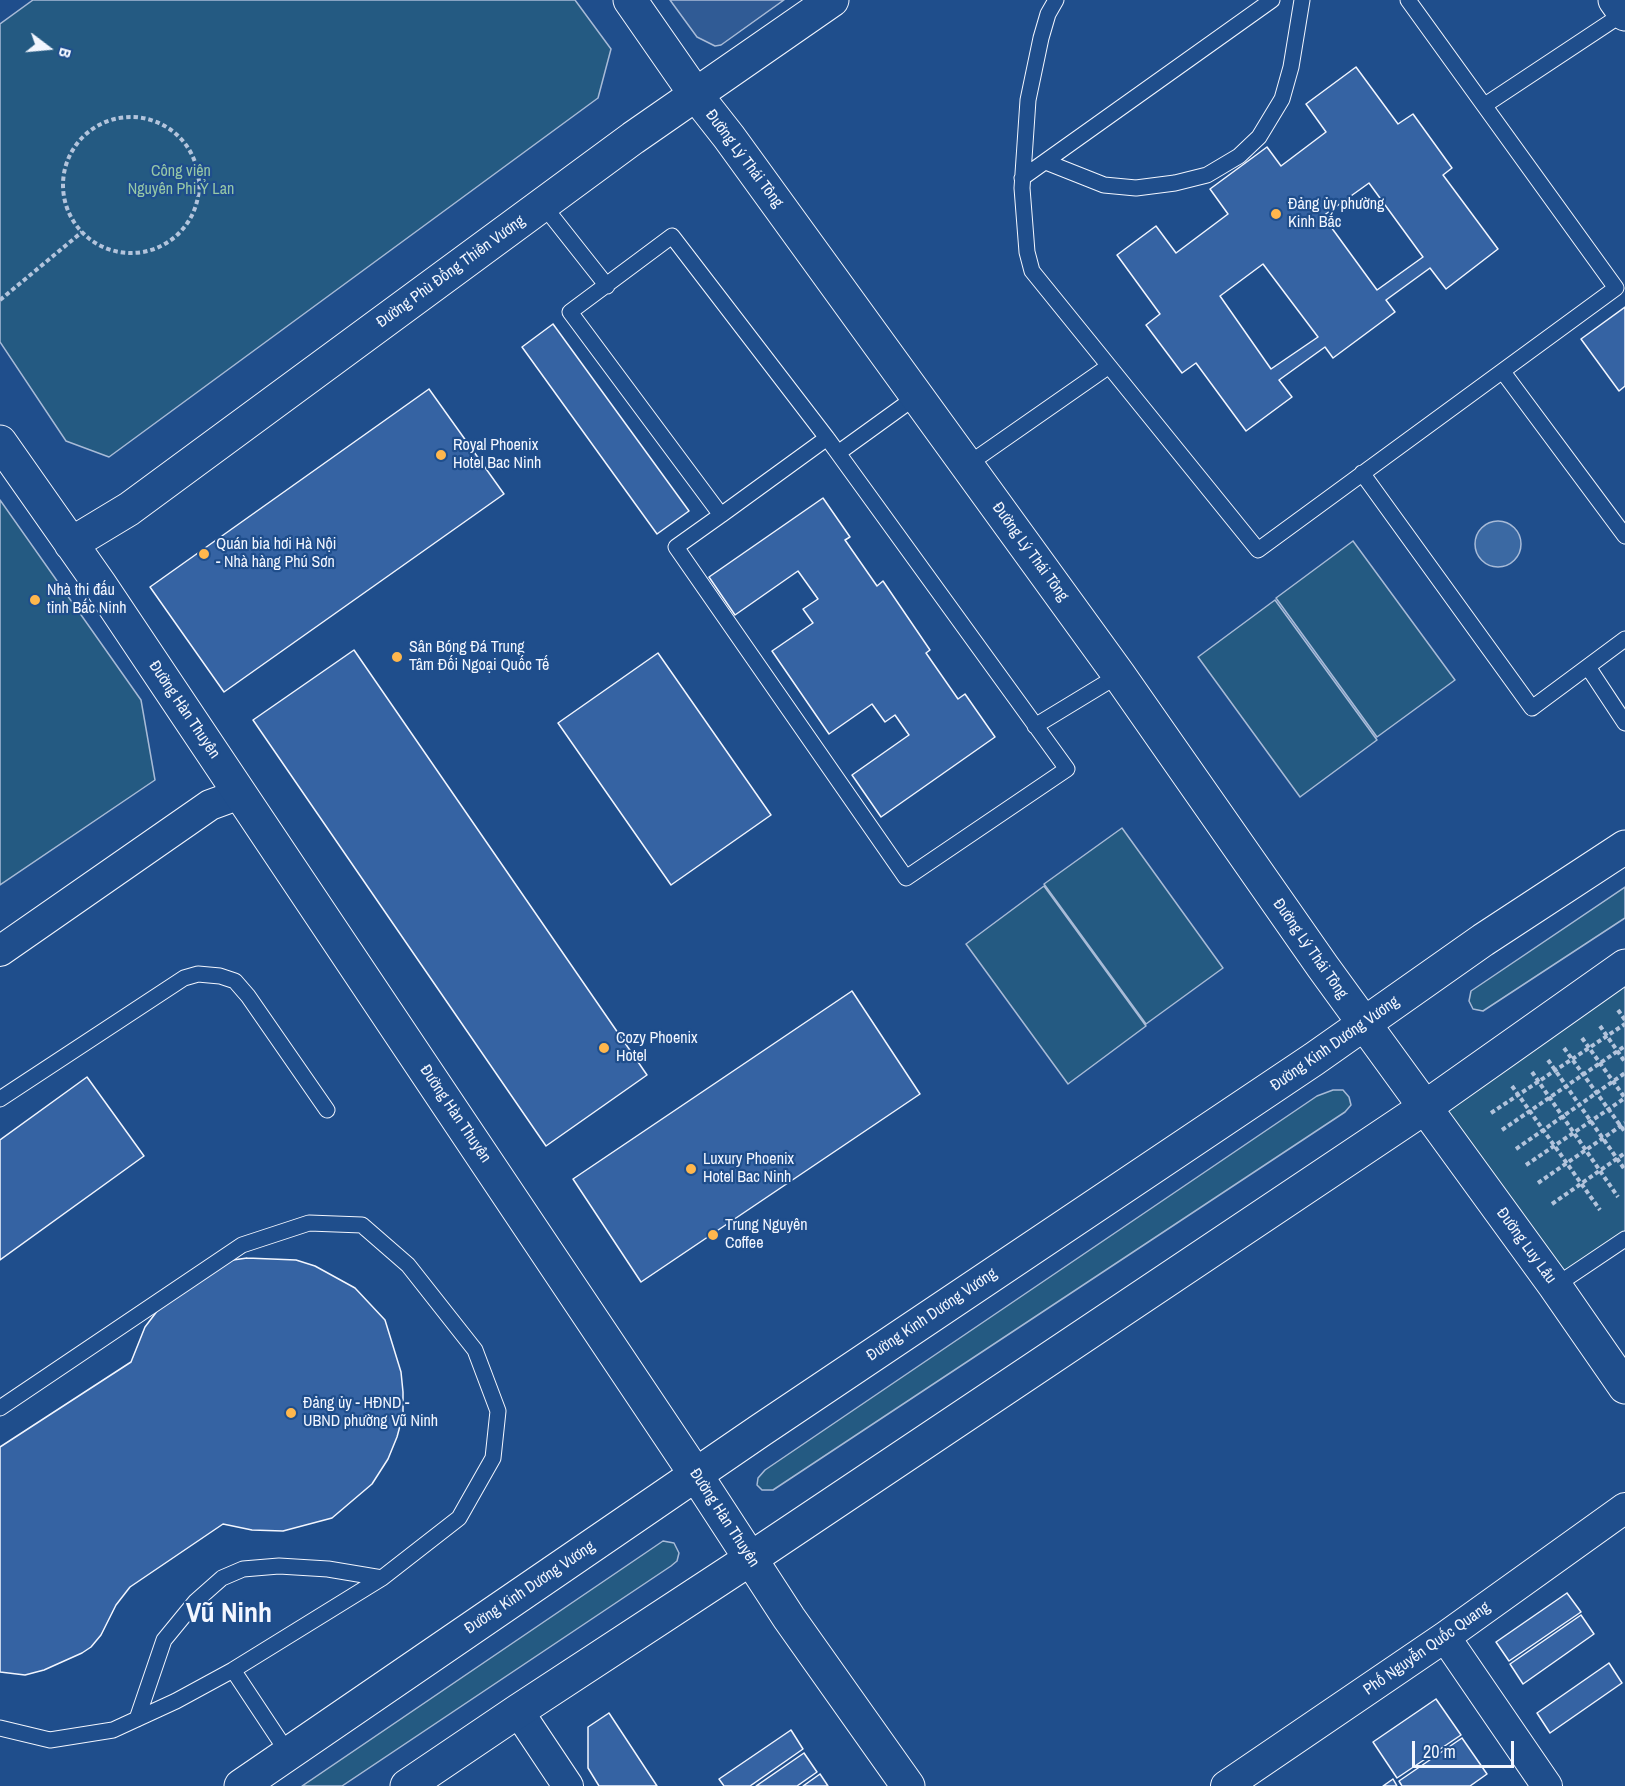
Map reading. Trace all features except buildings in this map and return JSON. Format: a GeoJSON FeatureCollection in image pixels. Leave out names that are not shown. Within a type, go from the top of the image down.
{"type":"FeatureCollection","features":[{"type":"Feature","properties":{"kind":"street","name":"Đường Lý Thái Tông"},"geometry":{"type":"LineString","coordinates":[[630,0],[696,95],[729,137],[1119,675],[1424,1107]]}},
{"type":"Feature","properties":{"kind":"street","name":"Đường Phù Đổng Thiên Vương"},"geometry":{"type":"LineString","coordinates":[[71,544],[129,509],[543,205],[832,0]]}},
{"type":"Feature","properties":{"kind":"street","name":"Đường Hàn Thuyên"},"geometry":{"type":"LineString","coordinates":[[0,442],[240,794],[696,1474],[789,1618],[908,1786]]}},
{"type":"Feature","properties":{"kind":"street"},"geometry":{"type":"LineString","coordinates":[[0,951],[210,805],[240,794]]}},
{"type":"Feature","properties":{"kind":"street","name":"Đường Kinh Dương Vương"},"geometry":{"type":"LineString","coordinates":[[241,1786],[696,1474],[1625,847]]}},
{"type":"Feature","properties":{"kind":"street"},"geometry":{"type":"LineString","coordinates":[[407,1786],[1424,1107],[1625,966]]}},
{"type":"Feature","properties":{"kind":"street","name":"Đường Luy Lâu"},"geometry":{"type":"LineString","coordinates":[[1424,1107],[1555,1286],[1625,1387]]}},
{"type":"Feature","properties":{"kind":"street","name":"Phố Nguyễn Quốc Quang"},"geometry":{"type":"LineString","coordinates":[[1226,1786],[1267,1775],[1445,1637],[1625,1508]]}},
{"type":"Feature","properties":{"kind":"street"},"geometry":{"type":"LineString","coordinates":[[1445,1637],[1547,1786]]}},
{"type":"Feature","properties":{"kind":"street"},"geometry":{"type":"LineString","coordinates":[[518,1711],[568,1786]]}},
{"type":"Feature","properties":{"kind":"lane"},"geometry":{"type":"LineString","coordinates":[[1056,0],[1048,14],[1032,72],[1028,100],[1022,178],[1026,252],[1032,271],[1258,550],[1616,288],[1408,0]]}},
{"type":"Feature","properties":{"kind":"lane"},"geometry":{"type":"LineString","coordinates":[[1022,178],[1272,0]]}},
{"type":"Feature","properties":{"kind":"lane"},"geometry":{"type":"LineString","coordinates":[[1046,162],[1104,185],[1136,188],[1175,183],[1207,175],[1239,156],[1258,137],[1282,99],[1291,67],[1302,0]]}},
{"type":"Feature","properties":{"kind":"lane"},"geometry":{"type":"LineString","coordinates":[[1485,105],[1621,9]]}},
{"type":"Feature","properties":{"kind":"lane"},"geometry":{"type":"LineString","coordinates":[[543,205],[607,286]]}},
{"type":"Feature","properties":{"kind":"lane"},"geometry":{"type":"LineString","coordinates":[[721,515],[570,312],[672,236],[827,438],[1067,769],[906,878],[676,547],[721,515],[827,438]]}},
{"type":"Feature","properties":{"kind":"lane"},"geometry":{"type":"LineString","coordinates":[[967,465],[1109,366]]}},
{"type":"Feature","properties":{"kind":"lane"},"geometry":{"type":"LineString","coordinates":[[1503,372],[1625,536]]}},
{"type":"Feature","properties":{"kind":"lane"},"geometry":{"type":"LineString","coordinates":[[838,453],[917,396]]}},
{"type":"Feature","properties":{"kind":"lane"},"geometry":{"type":"LineString","coordinates":[[1362,473],[1532,708],[1625,639]]}},
{"type":"Feature","properties":{"kind":"lane"},"geometry":{"type":"LineString","coordinates":[[1588,667],[1625,723]]}},
{"type":"Feature","properties":{"kind":"lane"},"geometry":{"type":"LineString","coordinates":[[1035,726],[1119,675]]}},
{"type":"Feature","properties":{"kind":"lane"},"geometry":{"type":"LineString","coordinates":[[0,1099],[184,978],[198,974],[220,976],[235,981],[248,996],[327,1110]]}},
{"type":"Feature","properties":{"kind":"lane"},"geometry":{"type":"LineString","coordinates":[[0,1408],[242,1245],[309,1223],[362,1226],[408,1265],[475,1350],[498,1411],[493,1458],[459,1518],[382,1578],[233,1670],[113,1730],[50,1740],[0,1728]]}},
{"type":"Feature","properties":{"kind":"lane"},"geometry":{"type":"LineString","coordinates":[[1555,1286],[1625,1239]]}},
{"type":"Feature","properties":{"kind":"lane"},"geometry":{"type":"LineString","coordinates":[[137,1719],[164,1640],[196,1601],[222,1578],[243,1569],[279,1566],[328,1569],[382,1578]]}},
{"type":"Feature","properties":{"kind":"lane"},"geometry":{"type":"LineString","coordinates":[[233,1670],[288,1753]]}},
{"type":"Feature","properties":{"kind":"path"},"geometry":{"type":"LineString","coordinates":[[122,117],[143,118],[163,124],[180,137],[192,155],[198,175],[197,199],[188,220],[173,238],[153,249],[130,253],[107,249],[82,232],[72,219],[63,197],[63,173],[71,152],[84,135],[102,123],[122,117]]}},
{"type":"Feature","properties":{"kind":"path"},"geometry":{"type":"LineString","coordinates":[[0,300],[82,232]]}},
{"type":"Feature","properties":{"kind":"path"},"geometry":{"type":"LineString","coordinates":[[1596,1021],[1625,1062]]}},
{"type":"Feature","properties":{"kind":"path"},"geometry":{"type":"LineString","coordinates":[[1491,1113],[1625,1023]]}},
{"type":"Feature","properties":{"kind":"path"},"geometry":{"type":"LineString","coordinates":[[1526,1165],[1625,1098],[1578,1033]]}},
{"type":"Feature","properties":{"kind":"path"},"geometry":{"type":"LineString","coordinates":[[1561,1045],[1608,1110],[1623,1125],[1625,1132]]}},
{"type":"Feature","properties":{"kind":"path"},"geometry":{"type":"LineString","coordinates":[[1502,1130],[1625,1046]]}},
{"type":"Feature","properties":{"kind":"path"},"geometry":{"type":"LineString","coordinates":[[1545,1056],[1625,1170]]}},
{"type":"Feature","properties":{"kind":"path"},"geometry":{"type":"LineString","coordinates":[[1528,1067],[1618,1197]]}},
{"type":"Feature","properties":{"kind":"path"},"geometry":{"type":"LineString","coordinates":[[1516,1149],[1625,1073]]}},
{"type":"Feature","properties":{"kind":"path"},"geometry":{"type":"LineString","coordinates":[[1508,1080],[1600,1210]]}},
{"type":"Feature","properties":{"kind":"path"},"geometry":{"type":"LineString","coordinates":[[1538,1183],[1623,1125]]}},
{"type":"Feature","properties":{"kind":"path"},"geometry":{"type":"LineString","coordinates":[[1552,1204],[1625,1154]]}},
{"type":"Feature","properties":{"kind":"green space","name":"Công viên Nguyên Phi Ỷ Lan"},"geometry":{"type":"Polygon","coordinates":[[[33,0],[575,0],[611,49],[598,98],[109,457],[66,441],[0,342],[0,24],[33,0]]]}},
{"type":"Feature","properties":{"kind":"green space","name":"Nhà thi đấu tỉnh Bắc Ninh"},"geometry":{"type":"Polygon","coordinates":[[[0,500],[141,700],[155,780],[0,885],[0,500]]]}},
{"type":"Feature","properties":{"kind":"green space"},"geometry":{"type":"Polygon","coordinates":[[[1353,541],[1455,680],[1377,737],[1276,598],[1353,541]]]}},
{"type":"Feature","properties":{"kind":"green space"},"geometry":{"type":"Polygon","coordinates":[[[1275,600],[1377,740],[1300,797],[1198,657],[1275,600]]]}},
{"type":"Feature","properties":{"kind":"green space"},"geometry":{"type":"Polygon","coordinates":[[[1122,828],[1223,968],[1146,1024],[1044,884],[1122,828]]]}},
{"type":"Feature","properties":{"kind":"green space"},"geometry":{"type":"Polygon","coordinates":[[[1044,886],[1146,1026],[1068,1084],[966,944],[1044,886]]]}},
{"type":"Feature","properties":{"kind":"green space"},"geometry":{"type":"Polygon","coordinates":[[[1625,887],[1625,918],[1483,1011],[1473,1009],[1469,1001],[1471,991],[1625,887]]]}},
{"type":"Feature","properties":{"kind":"green space"},"geometry":{"type":"Polygon","coordinates":[[[1625,966],[1625,1239],[1555,1286],[1424,1108],[1625,966]]]}},
{"type":"Feature","properties":{"kind":"green space"},"geometry":{"type":"Polygon","coordinates":[[[1333,1090],[1343,1090],[1349,1097],[1351,1105],[1345,1112],[773,1490],[762,1490],[757,1485],[758,1478],[765,1470],[1317,1096],[1333,1090]]]}},
{"type":"Feature","properties":{"kind":"green space"},"geometry":{"type":"Polygon","coordinates":[[[663,1541],[674,1543],[679,1553],[677,1561],[671,1566],[342,1786],[302,1786],[663,1541]]]}},
{"type":"Feature","properties":{"kind":"shaded area"},"geometry":{"type":"Polygon","coordinates":[[[670,0],[784,0],[721,45],[715,46],[697,37],[670,0]]]}},
{"type":"Feature","properties":{"kind":"shaded area"},"geometry":{"type":"Polygon","coordinates":[[[1498,521],[1514,528],[1521,544],[1514,560],[1498,567],[1482,560],[1475,544],[1482,528],[1498,521]]]}},
{"type":"Feature","properties":{"kind":"place","name":"Đảng ủy phường Kinh Bắc"},"geometry":{"type":"Point","coordinates":[1276,214]}},
{"type":"Feature","properties":{"kind":"place","name":"Royal Phoenix Hotel Bac Ninh"},"geometry":{"type":"Point","coordinates":[441,455]}},
{"type":"Feature","properties":{"kind":"place","name":"Quán bia hơi Hà Nội - Nhà hàng Phú Sơn"},"geometry":{"type":"Point","coordinates":[204,554]}},
{"type":"Feature","properties":{"kind":"place","name":"Nhà thi đấu tỉnh Bắc Ninh"},"geometry":{"type":"Point","coordinates":[35,600]}},
{"type":"Feature","properties":{"kind":"place","name":"Sân Bóng Đá Trung Tâm Đối Ngoại Quốc Tế"},"geometry":{"type":"Point","coordinates":[397,657]}},
{"type":"Feature","properties":{"kind":"place","name":"Cozy Phoenix Hotel"},"geometry":{"type":"Point","coordinates":[604,1048]}},
{"type":"Feature","properties":{"kind":"place","name":"Luxury Phoenix Hotel Bac Ninh"},"geometry":{"type":"Point","coordinates":[691,1169]}},
{"type":"Feature","properties":{"kind":"place","name":"Trung Nguyên Coffee"},"geometry":{"type":"Point","coordinates":[713,1235]}},
{"type":"Feature","properties":{"kind":"place","name":"Đảng ủy - HĐND - UBND phường Vũ Ninh"},"geometry":{"type":"Point","coordinates":[291,1413]}},
{"type":"Feature","properties":{"kind":"district","name":"Vũ Ninh"},"geometry":{"type":"Point","coordinates":[229,1614]}}]}
